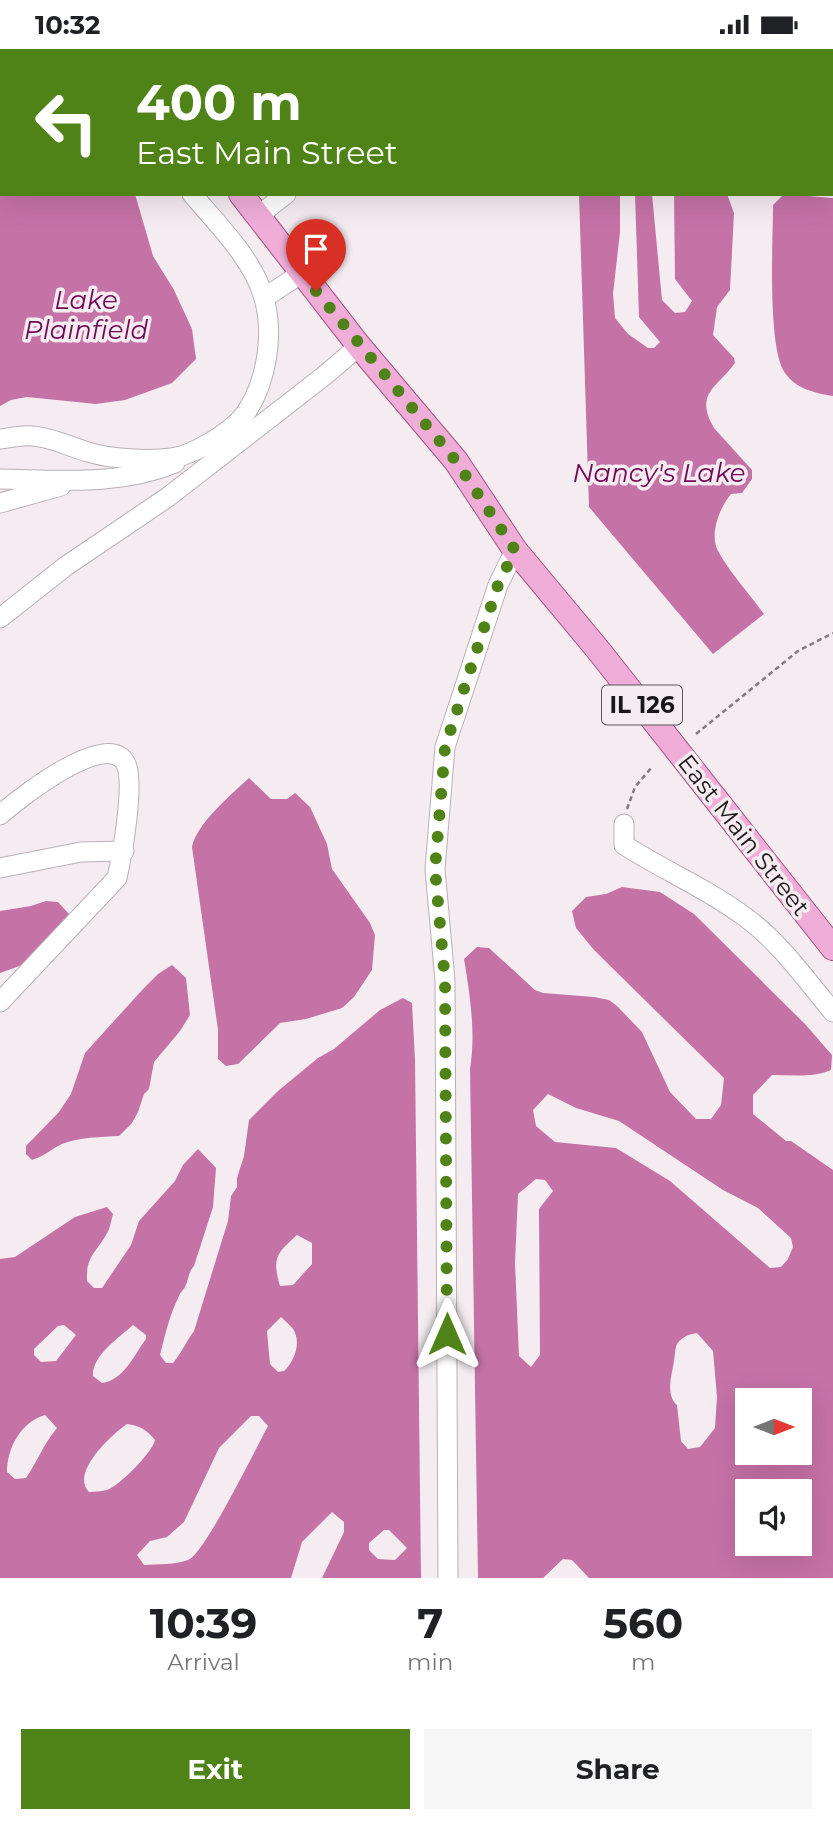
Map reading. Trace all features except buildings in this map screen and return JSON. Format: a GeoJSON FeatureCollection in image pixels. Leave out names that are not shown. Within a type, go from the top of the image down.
{"type":"FeatureCollection","features":[{"type":"Feature","properties":{"kind":"main road","name":"East Main Street"},"geometry":{"type":"LineString","coordinates":[[243,196],[359,346],[456,461],[515,550],[599,651],[833,948]]}},
{"type":"Feature","properties":{"kind":"street"},"geometry":{"type":"LineString","coordinates":[[0,479],[113,480],[153,472],[178,462],[227,432],[246,412],[260,385],[269,335],[264,298],[243,254],[194,196]]}},
{"type":"Feature","properties":{"kind":"street"},"geometry":{"type":"LineString","coordinates":[[258,216],[283,196]]}},
{"type":"Feature","properties":{"kind":"street"},"geometry":{"type":"LineString","coordinates":[[264,298],[302,273]]}},
{"type":"Feature","properties":{"kind":"street"},"geometry":{"type":"LineString","coordinates":[[0,618],[66,566],[168,497],[359,346]]}},
{"type":"Feature","properties":{"kind":"street"},"geometry":{"type":"LineString","coordinates":[[0,439],[33,436],[91,453],[145,459],[174,458],[199,449]]}},
{"type":"Feature","properties":{"kind":"street"},"geometry":{"type":"LineString","coordinates":[[0,502],[79,481]]}},
{"type":"Feature","properties":{"kind":"street"},"geometry":{"type":"LineString","coordinates":[[448,1578],[445,981],[435,869],[445,747],[498,585],[515,550]]}},
{"type":"Feature","properties":{"kind":"street"},"geometry":{"type":"LineString","coordinates":[[0,815],[25,793],[84,758],[107,755],[118,757],[125,763],[128,777],[124,851],[117,878],[0,1002]]}},
{"type":"Feature","properties":{"kind":"street"},"geometry":{"type":"LineString","coordinates":[[624,824],[624,845],[727,904],[748,919],[776,945],[833,1012]]}},
{"type":"Feature","properties":{"kind":"street"},"geometry":{"type":"LineString","coordinates":[[0,868],[81,852],[124,851]]}},
{"type":"Feature","properties":{"kind":"path"},"geometry":{"type":"LineString","coordinates":[[696,734],[798,651],[832,635]]}},
{"type":"Feature","properties":{"kind":"path"},"geometry":{"type":"LineString","coordinates":[[624,824],[628,803],[635,787],[652,767]]}},
{"type":"Feature","properties":{"kind":"water","name":"Lake Plainfield"},"geometry":{"type":"Polygon","coordinates":[[[0,196],[136,196],[153,256],[174,290],[192,329],[196,359],[172,383],[125,400],[96,404],[27,397],[11,400],[0,406],[0,196]]]}},
{"type":"Feature","properties":{"kind":"water","name":"Nancy's Lake"},"geometry":{"type":"Polygon","coordinates":[[[579,196],[620,196],[620,232],[613,294],[615,318],[628,334],[648,348],[654,348],[660,342],[639,317],[635,196],[652,196],[662,300],[675,313],[685,312],[692,301],[675,279],[674,196],[728,196],[734,213],[730,290],[717,307],[713,335],[734,358],[735,363],[710,392],[706,407],[714,428],[752,470],[752,479],[742,493],[731,494],[727,499],[717,521],[715,537],[723,559],[764,614],[713,654],[589,507],[579,196]]]}},
{"type":"Feature","properties":{"kind":"water"},"geometry":{"type":"Polygon","coordinates":[[[782,196],[833,198],[833,396],[800,387],[785,373],[779,360],[772,293],[773,205],[782,196]]]}},
{"type":"Feature","properties":{"kind":"water"},"geometry":{"type":"Polygon","coordinates":[[[249,778],[271,799],[287,799],[295,793],[310,807],[327,844],[332,869],[370,923],[375,935],[372,970],[354,997],[342,1008],[306,1019],[280,1023],[238,1064],[226,1066],[218,1059],[218,1030],[192,847],[207,819],[249,778]]]}},
{"type":"Feature","properties":{"kind":"water"},"geometry":{"type":"Polygon","coordinates":[[[622,887],[660,892],[694,914],[805,1024],[832,1055],[831,1070],[824,1073],[802,1076],[772,1075],[753,1095],[753,1114],[786,1141],[791,1141],[833,1170],[833,1578],[589,1578],[572,1560],[563,1559],[543,1578],[478,1578],[470,1069],[472,1028],[464,959],[477,947],[489,948],[535,990],[609,1000],[642,1032],[670,1092],[696,1119],[711,1119],[721,1105],[724,1078],[594,950],[576,928],[572,911],[586,897],[606,894],[622,887]],[[548,1094],[533,1110],[536,1126],[555,1142],[616,1148],[670,1181],[770,1268],[781,1267],[788,1259],[793,1247],[791,1238],[758,1208],[723,1190],[619,1121],[576,1108],[548,1094]],[[536,1179],[518,1194],[515,1263],[519,1356],[531,1367],[540,1355],[539,1209],[553,1191],[545,1180],[536,1179]],[[697,1333],[688,1335],[677,1344],[670,1384],[673,1401],[677,1405],[681,1441],[688,1449],[700,1447],[715,1428],[717,1397],[713,1351],[697,1333]]]}},
{"type":"Feature","properties":{"kind":"water"},"geometry":{"type":"Polygon","coordinates":[[[46,901],[58,902],[69,914],[61,928],[25,964],[0,973],[0,911],[46,901]]]}},
{"type":"Feature","properties":{"kind":"water"},"geometry":{"type":"Polygon","coordinates":[[[172,965],[186,978],[190,1015],[154,1062],[149,1089],[144,1094],[132,1123],[119,1136],[69,1142],[32,1160],[26,1154],[26,1146],[59,1112],[71,1094],[85,1053],[143,989],[172,965]]]}},
{"type":"Feature","properties":{"kind":"water"},"geometry":{"type":"Polygon","coordinates":[[[403,998],[412,1003],[415,1060],[421,1578],[322,1578],[344,1532],[344,1522],[332,1512],[302,1542],[291,1578],[0,1578],[0,1259],[15,1257],[75,1217],[107,1207],[113,1214],[109,1228],[92,1256],[87,1273],[87,1281],[94,1288],[102,1288],[131,1245],[139,1221],[175,1181],[183,1165],[198,1149],[216,1168],[213,1207],[194,1266],[170,1317],[160,1355],[166,1363],[173,1363],[194,1331],[228,1221],[231,1196],[237,1187],[249,1120],[278,1091],[380,1010],[403,998]],[[297,1235],[284,1247],[276,1263],[280,1286],[293,1285],[312,1264],[312,1243],[297,1235]],[[281,1317],[267,1331],[270,1364],[278,1372],[284,1371],[296,1351],[296,1334],[281,1317]],[[64,1325],[58,1326],[34,1349],[34,1355],[41,1362],[56,1361],[76,1335],[64,1325]],[[133,1325],[107,1347],[94,1368],[93,1376],[102,1383],[110,1381],[122,1372],[146,1339],[146,1335],[133,1325]],[[45,1415],[29,1423],[17,1437],[10,1454],[7,1472],[15,1479],[26,1478],[57,1428],[45,1415]],[[251,1416],[219,1448],[184,1522],[167,1537],[150,1541],[137,1555],[144,1565],[183,1562],[196,1554],[242,1477],[268,1426],[259,1416],[251,1416]],[[127,1424],[88,1465],[85,1484],[89,1492],[107,1490],[120,1482],[142,1460],[155,1440],[142,1429],[127,1424]],[[384,1530],[369,1543],[369,1550],[378,1559],[395,1560],[407,1548],[389,1530],[384,1530]]]}},
{"type":"Feature","properties":{"kind":"route"},"geometry":{"type":"LineString","coordinates":[[316,291],[456,461],[515,550],[498,585],[445,747],[435,869],[445,981],[447,1334]]}}]}
